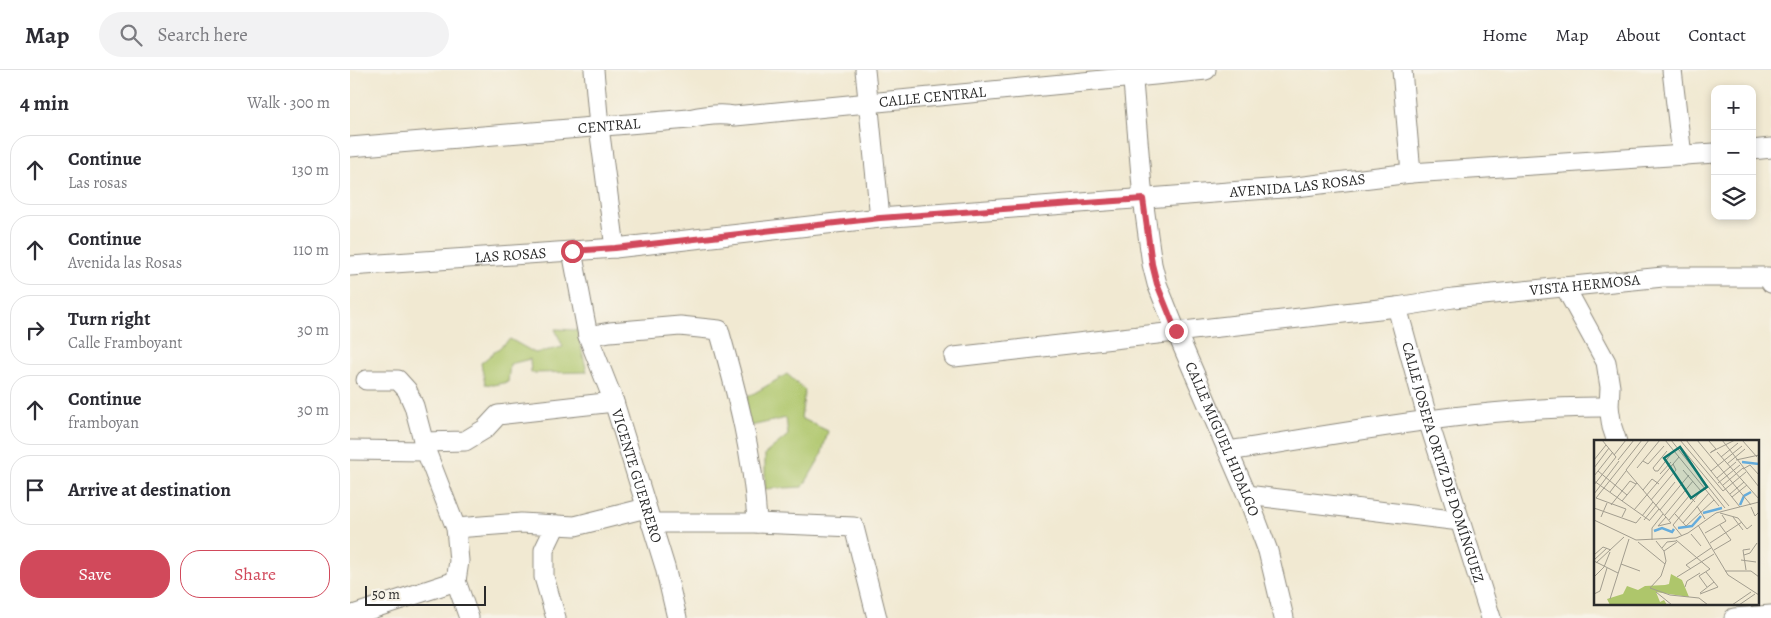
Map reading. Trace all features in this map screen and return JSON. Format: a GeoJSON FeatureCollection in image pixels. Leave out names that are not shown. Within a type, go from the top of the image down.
{"type":"FeatureCollection","features":[{"type":"Feature","properties":{"kind":"street"},"geometry":{"type":"LineString","coordinates":[[594,70],[599,127],[615,248]]}},
{"type":"Feature","properties":{"kind":"street"},"geometry":{"type":"LineString","coordinates":[[865,70],[880,218]]}},
{"type":"Feature","properties":{"kind":"street","name":"CALLE CENTRAL"},"geometry":{"type":"LineString","coordinates":[[868,102],[1132,74],[1206,70]]}},
{"type":"Feature","properties":{"kind":"street"},"geometry":{"type":"LineString","coordinates":[[1402,70],[1411,173]]}},
{"type":"Feature","properties":{"kind":"street"},"geometry":{"type":"LineString","coordinates":[[1672,70],[1682,156]]}},
{"type":"Feature","properties":{"kind":"street","name":"CALLE MIGUEL HIDALGO"},"geometry":{"type":"LineString","coordinates":[[1132,74],[1143,199],[1152,264],[1157,284],[1247,495],[1268,551],[1284,618]]}},
{"type":"Feature","properties":{"kind":"street","name":"CENTRAL"},"geometry":{"type":"LineString","coordinates":[[350,147],[599,127],[725,114],[736,116],[868,102]]}},
{"type":"Feature","properties":{"kind":"street"},"geometry":{"type":"LineString","coordinates":[[1756,150],[1771,148]]}},
{"type":"Feature","properties":{"kind":"street","name":"AVENIDA LAS ROSAS"},"geometry":{"type":"LineString","coordinates":[[880,218],[1296,187],[1411,173],[1711,153]]}},
{"type":"Feature","properties":{"kind":"street","name":"LAS ROSAS"},"geometry":{"type":"LineString","coordinates":[[350,266],[615,248],[880,218]]}},
{"type":"Feature","properties":{"kind":"street","name":"VICENTE GUERRERO"},"geometry":{"type":"LineString","coordinates":[[572,251],[588,336],[614,402],[665,567],[677,618]]}},
{"type":"Feature","properties":{"kind":"street","name":"VISTA HERMOSA"},"geometry":{"type":"LineString","coordinates":[[1176,331],[1453,298],[1663,277],[1768,277],[1771,282]]}},
{"type":"Feature","properties":{"kind":"street"},"geometry":{"type":"LineString","coordinates":[[1565,287],[1606,362],[1610,387],[1609,407],[1616,440]]}},
{"type":"Feature","properties":{"kind":"street","name":"CALLE JOSEFA ORTIZ DE DOMÍNGUEZ"},"geometry":{"type":"LineString","coordinates":[[1397,306],[1428,420],[1491,618]]}},
{"type":"Feature","properties":{"kind":"street"},"geometry":{"type":"LineString","coordinates":[[588,336],[610,332],[680,326],[719,330],[730,368],[755,487],[757,523]]}},
{"type":"Feature","properties":{"kind":"street"},"geometry":{"type":"LineString","coordinates":[[954,357],[1176,331]]}},
{"type":"Feature","properties":{"kind":"street"},"geometry":{"type":"LineString","coordinates":[[366,380],[398,380],[407,390],[414,406],[424,447],[456,528],[459,561],[456,581],[468,618]]}},
{"type":"Feature","properties":{"kind":"street"},"geometry":{"type":"LineString","coordinates":[[350,450],[424,447],[465,441],[485,429],[498,415],[614,402]]}},
{"type":"Feature","properties":{"kind":"street"},"geometry":{"type":"LineString","coordinates":[[1228,451],[1428,420],[1565,407],[1609,407]]}},
{"type":"Feature","properties":{"kind":"street"},"geometry":{"type":"LineString","coordinates":[[1247,495],[1460,521]]}},
{"type":"Feature","properties":{"kind":"street"},"geometry":{"type":"LineString","coordinates":[[456,528],[521,523],[575,526],[648,515],[757,523],[854,527],[877,618]]}},
{"type":"Feature","properties":{"kind":"street"},"geometry":{"type":"LineString","coordinates":[[556,525],[544,550],[544,577],[556,618]]}},
{"type":"Feature","properties":{"kind":"street"},"geometry":{"type":"LineString","coordinates":[[350,616],[456,581]]}},
{"type":"Feature","properties":{"kind":"street"},"geometry":{"type":"LineString","coordinates":[[1742,606],[1765,615]]}},
{"type":"Feature","properties":{"kind":"street"},"geometry":{"type":"LineString","coordinates":[[1734,618],[1765,615]]}},
{"type":"Feature","properties":{"kind":"green space"},"geometry":{"type":"Polygon","coordinates":[[[555,329],[577,330],[587,372],[531,373],[530,359],[510,364],[508,382],[493,385],[485,384],[481,363],[510,339],[535,353],[563,347],[555,329]]]}},
{"type":"Feature","properties":{"kind":"green space"},"geometry":{"type":"Polygon","coordinates":[[[787,374],[805,390],[801,418],[828,431],[821,456],[803,487],[765,489],[765,454],[788,435],[786,418],[751,426],[739,402],[787,374]]]}},
{"type":"Feature","properties":{"kind":"route"},"geometry":{"type":"LineString","coordinates":[[572,251],[615,248],[880,218],[1143,199],[1152,264],[1157,284],[1176,331]]}}]}
